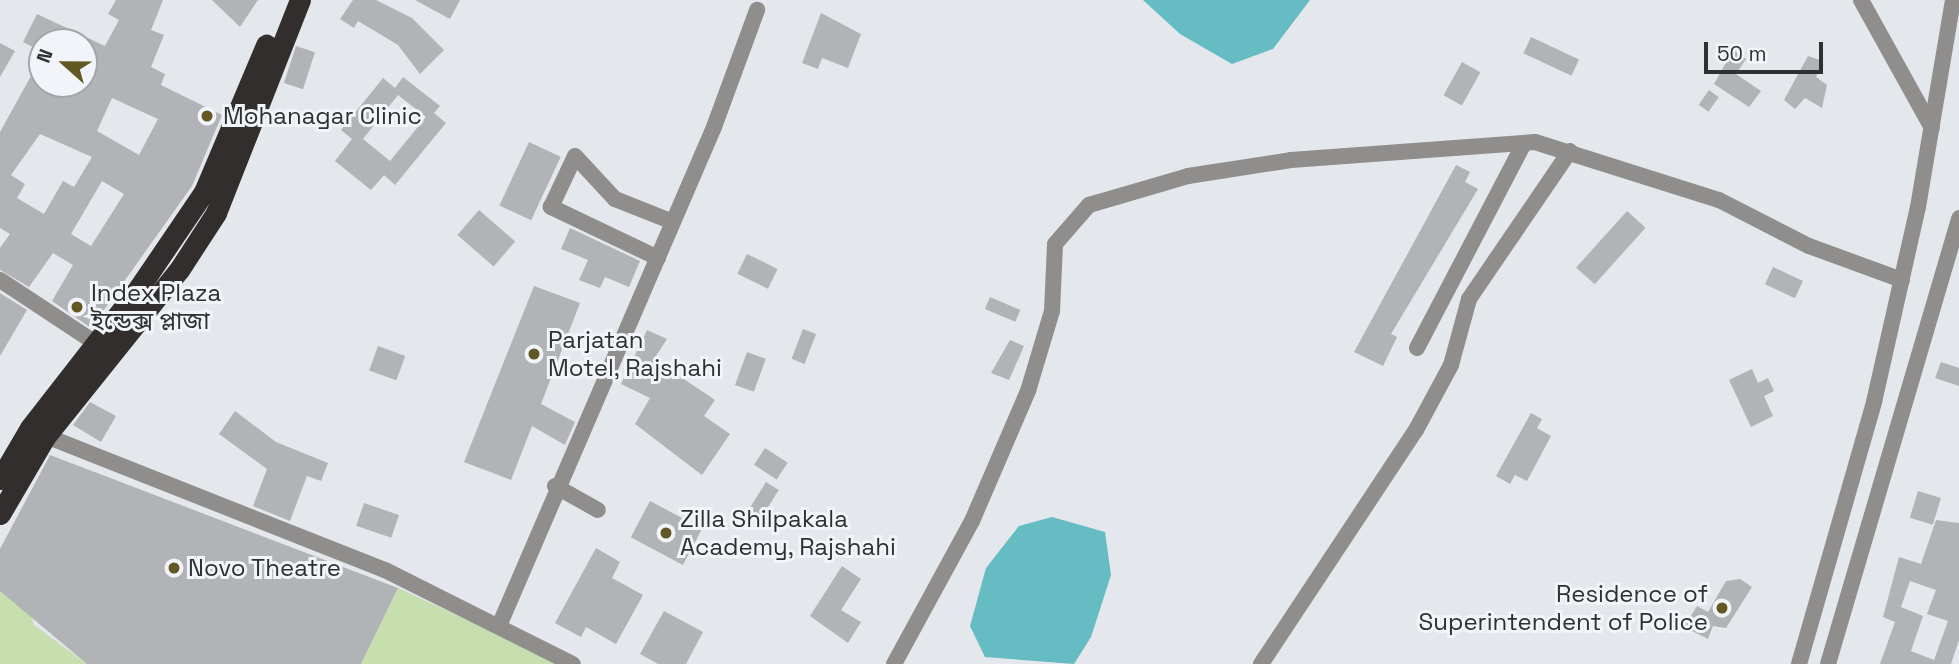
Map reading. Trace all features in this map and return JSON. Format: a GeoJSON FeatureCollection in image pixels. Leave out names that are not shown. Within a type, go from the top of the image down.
{"type":"FeatureCollection","features":[{"type":"Feature","properties":{"kind":"highway"},"geometry":{"type":"LineString","coordinates":[[103,347],[204,192],[284,0]]}},
{"type":"Feature","properties":{"kind":"highway"},"geometry":{"type":"LineString","coordinates":[[0,479],[103,347],[216,213],[300,0]]}},
{"type":"Feature","properties":{"kind":"highway"},"geometry":{"type":"LineString","coordinates":[[0,514],[38,433]]}},
{"type":"Feature","properties":{"kind":"street"},"geometry":{"type":"LineString","coordinates":[[1861,0],[1932,128]]}},
{"type":"Feature","properties":{"kind":"street"},"geometry":{"type":"LineString","coordinates":[[1798,664],[1902,279],[1932,128],[1953,0]]}},
{"type":"Feature","properties":{"kind":"street"},"geometry":{"type":"LineString","coordinates":[[499,625],[555,486],[658,258],[757,10]]}},
{"type":"Feature","properties":{"kind":"street"},"geometry":{"type":"LineString","coordinates":[[894,664],[972,521],[1027,391],[1052,312],[1055,244],[1089,205],[1188,176],[1291,160],[1524,143],[1570,151],[1719,200],[1809,246],[1902,279]]}},
{"type":"Feature","properties":{"kind":"street"},"geometry":{"type":"LineString","coordinates":[[1417,348],[1524,143]]}},
{"type":"Feature","properties":{"kind":"street"},"geometry":{"type":"LineString","coordinates":[[1261,664],[1416,430],[1451,365],[1469,299],[1570,151]]}},
{"type":"Feature","properties":{"kind":"street"},"geometry":{"type":"LineString","coordinates":[[658,258],[551,207],[575,156],[615,199],[673,222]]}},
{"type":"Feature","properties":{"kind":"street"},"geometry":{"type":"LineString","coordinates":[[1828,664],[1959,218]]}},
{"type":"Feature","properties":{"kind":"street"},"geometry":{"type":"LineString","coordinates":[[0,280],[103,347]]}},
{"type":"Feature","properties":{"kind":"street"},"geometry":{"type":"LineString","coordinates":[[38,433],[348,554],[499,625],[572,664]]}},
{"type":"Feature","properties":{"kind":"street"},"geometry":{"type":"LineString","coordinates":[[555,486],[598,510]]}},
{"type":"Feature","properties":{"kind":"green space"},"geometry":{"type":"Polygon","coordinates":[[[398,588],[528,648],[556,664],[361,664],[398,588]]]}},
{"type":"Feature","properties":{"kind":"green space"},"geometry":{"type":"Polygon","coordinates":[[[0,591],[31,614],[34,625],[87,664],[0,664],[0,591]]]}},
{"type":"Feature","properties":{"kind":"water"},"geometry":{"type":"Polygon","coordinates":[[[1143,0],[1310,0],[1273,49],[1232,64],[1180,34],[1143,0]]]}},
{"type":"Feature","properties":{"kind":"water"},"geometry":{"type":"Polygon","coordinates":[[[1052,517],[1105,532],[1111,575],[1091,637],[1074,664],[985,657],[970,626],[986,568],[1019,526],[1052,517]]]}},
{"type":"Feature","properties":{"kind":"building"},"geometry":{"type":"Polygon","coordinates":[[[116,0],[163,0],[151,30],[164,35],[151,67],[165,74],[161,85],[222,115],[192,186],[91,328],[52,301],[73,265],[53,253],[29,287],[0,270],[0,248],[10,234],[0,228],[0,132],[28,81],[28,98],[98,98],[98,43],[105,46],[119,20],[108,14],[116,0]],[[112,98],[97,131],[139,155],[158,119],[112,98]],[[40,134],[11,175],[25,184],[17,198],[44,214],[63,181],[74,187],[92,157],[40,134]],[[102,181],[71,234],[91,246],[124,194],[102,181]]]}},
{"type":"Feature","properties":{"kind":"building"},"geometry":{"type":"Polygon","coordinates":[[[212,0],[258,0],[240,27],[212,0]]]}},
{"type":"Feature","properties":{"kind":"building"},"geometry":{"type":"Polygon","coordinates":[[[353,0],[376,0],[412,18],[444,50],[420,74],[398,45],[358,21],[354,28],[340,19],[353,0]]]}},
{"type":"Feature","properties":{"kind":"building"},"geometry":{"type":"Polygon","coordinates":[[[415,0],[460,0],[450,19],[415,0]]]}},
{"type":"Feature","properties":{"kind":"building"},"geometry":{"type":"Polygon","coordinates":[[[821,13],[861,34],[848,68],[822,58],[818,69],[802,63],[821,13]]]}},
{"type":"Feature","properties":{"kind":"building"},"geometry":{"type":"Polygon","coordinates":[[[37,14],[67,28],[30,28],[37,14]]]}},
{"type":"Feature","properties":{"kind":"building"},"geometry":{"type":"Polygon","coordinates":[[[28,32],[28,45],[23,42],[28,32]]]}},
{"type":"Feature","properties":{"kind":"building"},"geometry":{"type":"Polygon","coordinates":[[[1531,37],[1579,59],[1571,76],[1523,53],[1531,37]]]}},
{"type":"Feature","properties":{"kind":"building"},"geometry":{"type":"Polygon","coordinates":[[[0,43],[15,51],[0,77],[0,43]]]}},
{"type":"Feature","properties":{"kind":"building"},"geometry":{"type":"Polygon","coordinates":[[[296,46],[315,52],[303,89],[284,83],[296,46]]]}},
{"type":"Feature","properties":{"kind":"building"},"geometry":{"type":"Polygon","coordinates":[[[1733,50],[1746,59],[1736,74],[1761,91],[1749,107],[1714,84],[1733,50]]]}},
{"type":"Feature","properties":{"kind":"building"},"geometry":{"type":"Polygon","coordinates":[[[1808,56],[1823,61],[1816,77],[1827,85],[1822,108],[1805,98],[1795,109],[1784,100],[1808,56]]]}},
{"type":"Feature","properties":{"kind":"building"},"geometry":{"type":"Polygon","coordinates":[[[1462,62],[1480,72],[1462,105],[1444,95],[1462,62]]]}},
{"type":"Feature","properties":{"kind":"building"},"geometry":{"type":"Polygon","coordinates":[[[403,77],[440,106],[434,113],[446,123],[395,185],[384,175],[371,190],[335,161],[352,139],[341,130],[383,78],[395,88],[403,77]],[[398,95],[363,139],[390,161],[426,117],[398,95]]]}},
{"type":"Feature","properties":{"kind":"building"},"geometry":{"type":"Polygon","coordinates":[[[1709,90],[1719,97],[1709,112],[1699,105],[1709,90]]]}},
{"type":"Feature","properties":{"kind":"building"},"geometry":{"type":"Polygon","coordinates":[[[529,142],[561,157],[531,220],[499,205],[529,142]]]}},
{"type":"Feature","properties":{"kind":"building"},"geometry":{"type":"Polygon","coordinates":[[[1456,165],[1470,172],[1465,182],[1478,189],[1391,334],[1397,337],[1383,366],[1354,352],[1456,165]]]}},
{"type":"Feature","properties":{"kind":"building"},"geometry":{"type":"Polygon","coordinates":[[[479,210],[515,241],[494,266],[457,235],[479,210]]]}},
{"type":"Feature","properties":{"kind":"building"},"geometry":{"type":"Polygon","coordinates":[[[1627,211],[1646,228],[1595,284],[1576,267],[1627,211]]]}},
{"type":"Feature","properties":{"kind":"building"},"geometry":{"type":"Polygon","coordinates":[[[570,228],[640,261],[629,287],[605,277],[600,288],[579,280],[588,260],[561,249],[570,228]]]}},
{"type":"Feature","properties":{"kind":"building"},"geometry":{"type":"Polygon","coordinates":[[[747,254],[778,269],[768,289],[737,274],[747,254]]]}},
{"type":"Feature","properties":{"kind":"building"},"geometry":{"type":"Polygon","coordinates":[[[1773,267],[1803,281],[1795,298],[1765,284],[1773,267]]]}},
{"type":"Feature","properties":{"kind":"building","name":"Parjatan Motel, Rajshahi"},"geometry":{"type":"Polygon","coordinates":[[[534,286],[580,303],[541,404],[575,422],[565,445],[532,426],[511,480],[464,462],[534,286]]]}},
{"type":"Feature","properties":{"kind":"building"},"geometry":{"type":"Polygon","coordinates":[[[0,293],[27,310],[0,356],[0,293]]]}},
{"type":"Feature","properties":{"kind":"building"},"geometry":{"type":"Polygon","coordinates":[[[990,297],[1020,310],[1015,322],[985,309],[990,297]]]}},
{"type":"Feature","properties":{"kind":"building"},"geometry":{"type":"Polygon","coordinates":[[[803,329],[816,334],[805,364],[792,359],[803,329]]]}},
{"type":"Feature","properties":{"kind":"building"},"geometry":{"type":"Polygon","coordinates":[[[647,330],[667,339],[654,359],[715,400],[704,416],[730,434],[702,475],[635,424],[650,398],[621,384],[647,330]]]}},
{"type":"Feature","properties":{"kind":"building"},"geometry":{"type":"Polygon","coordinates":[[[1010,340],[1024,346],[1009,380],[991,373],[1010,340]]]}},
{"type":"Feature","properties":{"kind":"building"},"geometry":{"type":"Polygon","coordinates":[[[378,346],[405,356],[396,380],[369,370],[378,346]]]}},
{"type":"Feature","properties":{"kind":"building"},"geometry":{"type":"Polygon","coordinates":[[[747,352],[766,359],[754,392],[735,385],[747,352]]]}},
{"type":"Feature","properties":{"kind":"building"},"geometry":{"type":"Polygon","coordinates":[[[1941,362],[1959,368],[1959,386],[1935,378],[1941,362]]]}},
{"type":"Feature","properties":{"kind":"building"},"geometry":{"type":"Polygon","coordinates":[[[1752,369],[1758,383],[1768,378],[1774,391],[1764,396],[1773,416],[1751,427],[1729,380],[1752,369]]]}},
{"type":"Feature","properties":{"kind":"building"},"geometry":{"type":"Polygon","coordinates":[[[90,402],[116,416],[101,442],[73,425],[90,402]]]}},
{"type":"Feature","properties":{"kind":"building"},"geometry":{"type":"Polygon","coordinates":[[[235,411],[276,442],[328,463],[321,481],[307,476],[290,521],[253,506],[267,469],[219,434],[235,411]]]}},
{"type":"Feature","properties":{"kind":"building"},"geometry":{"type":"Polygon","coordinates":[[[1531,413],[1542,419],[1537,428],[1551,436],[1527,481],[1515,475],[1510,484],[1496,476],[1531,413]]]}},
{"type":"Feature","properties":{"kind":"building"},"geometry":{"type":"Polygon","coordinates":[[[765,448],[788,463],[777,479],[754,465],[765,448]]]}},
{"type":"Feature","properties":{"kind":"building","name":"Novo Theatre"},"geometry":{"type":"Polygon","coordinates":[[[50,455],[398,588],[361,664],[87,664],[0,591],[0,549],[50,455]]]}},
{"type":"Feature","properties":{"kind":"building"},"geometry":{"type":"Polygon","coordinates":[[[766,482],[779,490],[761,519],[748,511],[766,482]]]}},
{"type":"Feature","properties":{"kind":"building"},"geometry":{"type":"Polygon","coordinates":[[[1918,491],[1941,498],[1933,525],[1910,518],[1918,491]]]}},
{"type":"Feature","properties":{"kind":"building","name":"Zilla Shilpakala Academy, Rajshahi"},"geometry":{"type":"Polygon","coordinates":[[[650,501],[702,529],[683,565],[631,537],[650,501]]]}},
{"type":"Feature","properties":{"kind":"building"},"geometry":{"type":"Polygon","coordinates":[[[364,503],[399,515],[391,538],[356,526],[364,503]]]}},
{"type":"Feature","properties":{"kind":"building"},"geometry":{"type":"Polygon","coordinates":[[[1936,520],[1959,523],[1959,640],[1951,664],[1880,664],[1895,622],[1883,617],[1899,557],[1921,564],[1936,520]],[[1910,581],[1901,607],[1923,616],[1911,651],[1934,660],[1948,621],[1927,614],[1936,590],[1910,581]]]}},
{"type":"Feature","properties":{"kind":"building"},"geometry":{"type":"Polygon","coordinates":[[[596,548],[620,562],[612,578],[643,595],[616,644],[586,627],[581,637],[555,623],[596,548]]]}},
{"type":"Feature","properties":{"kind":"building"},"geometry":{"type":"Polygon","coordinates":[[[842,566],[861,579],[841,610],[861,622],[848,643],[810,616],[842,566]]]}},
{"type":"Feature","properties":{"kind":"building","name":"Residence of Superintendent of Police"},"geometry":{"type":"Polygon","coordinates":[[[1740,579],[1752,587],[1726,628],[1713,626],[1708,639],[1684,627],[1697,606],[1708,612],[1726,581],[1740,579]]]}},
{"type":"Feature","properties":{"kind":"building"},"geometry":{"type":"Polygon","coordinates":[[[664,611],[703,632],[686,664],[658,664],[640,654],[664,611]]]}},
{"type":"Feature","properties":{"kind":"place","name":"Mohanagar Clinic"},"geometry":{"type":"Point","coordinates":[207,116]}},
{"type":"Feature","properties":{"kind":"place","name":"Index Plaza ইন্ডেক্স প্লাজা"},"geometry":{"type":"Point","coordinates":[77,307]}},
{"type":"Feature","properties":{"kind":"place","name":"Parjatan Motel, Rajshahi"},"geometry":{"type":"Point","coordinates":[534,354]}},
{"type":"Feature","properties":{"kind":"place","name":"Zilla Shilpakala Academy, Rajshahi"},"geometry":{"type":"Point","coordinates":[666,533]}},
{"type":"Feature","properties":{"kind":"place","name":"Novo Theatre"},"geometry":{"type":"Point","coordinates":[174,568]}},
{"type":"Feature","properties":{"kind":"place","name":"Residence of Superintendent of Police"},"geometry":{"type":"Point","coordinates":[1722,608]}}]}
